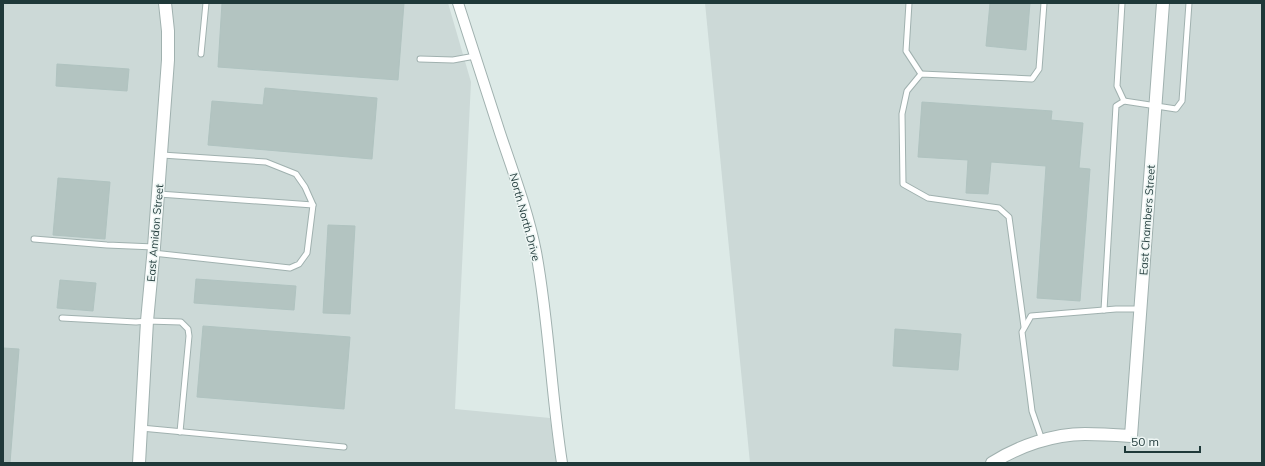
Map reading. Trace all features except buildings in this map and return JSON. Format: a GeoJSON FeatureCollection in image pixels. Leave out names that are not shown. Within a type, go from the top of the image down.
{"type":"FeatureCollection","features":[{"type":"Feature","properties":{"kind":"street","name":"East Amidon Street"},"geometry":{"type":"LineString","coordinates":[[139,463],[147,321],[154,250],[168,53],[168,31],[165,3]]}},
{"type":"Feature","properties":{"kind":"street","name":"North North Drive"},"geometry":{"type":"LineString","coordinates":[[458,3],[514,174],[536,252],[542,290],[562,463]]}},
{"type":"Feature","properties":{"kind":"street","name":"East Chambers Street"},"geometry":{"type":"LineString","coordinates":[[1042,441],[1084,434],[1131,436],[1163,3]]}},
{"type":"Feature","properties":{"kind":"street"},"geometry":{"type":"LineString","coordinates":[[992,463],[1014,452],[1042,441]]}},
{"type":"Feature","properties":{"kind":"lane"},"geometry":{"type":"LineString","coordinates":[[201,54],[206,3]]}},
{"type":"Feature","properties":{"kind":"lane"},"geometry":{"type":"LineString","coordinates":[[909,3],[906,51],[921,74]]}},
{"type":"Feature","properties":{"kind":"lane"},"geometry":{"type":"LineString","coordinates":[[921,74],[1032,79],[1039,69],[1044,3]]}},
{"type":"Feature","properties":{"kind":"lane"},"geometry":{"type":"LineString","coordinates":[[1122,3],[1117,86],[1124,101]]}},
{"type":"Feature","properties":{"kind":"lane"},"geometry":{"type":"LineString","coordinates":[[1104,310],[1116,106],[1124,101],[1176,109],[1182,101],[1189,3]]}},
{"type":"Feature","properties":{"kind":"lane"},"geometry":{"type":"LineString","coordinates":[[420,59],[443,61],[475,56]]}},
{"type":"Feature","properties":{"kind":"lane"},"geometry":{"type":"LineString","coordinates":[[921,74],[907,91],[902,114],[903,184],[928,198],[999,208],[1009,217],[1024,327]]}},
{"type":"Feature","properties":{"kind":"lane"},"geometry":{"type":"LineString","coordinates":[[34,239],[154,250],[290,268],[299,264],[307,254],[313,205],[305,187],[296,174],[266,162],[160,155]]}},
{"type":"Feature","properties":{"kind":"lane"},"geometry":{"type":"LineString","coordinates":[[158,194],[313,205]]}},
{"type":"Feature","properties":{"kind":"lane"},"geometry":{"type":"LineString","coordinates":[[1042,441],[1032,411],[1022,332],[1031,316],[1104,310],[1140,309]]}},
{"type":"Feature","properties":{"kind":"lane"},"geometry":{"type":"LineString","coordinates":[[62,318],[136,322],[181,322],[188,329],[189,336],[180,432]]}},
{"type":"Feature","properties":{"kind":"lane"},"geometry":{"type":"LineString","coordinates":[[141,428],[344,447]]}},
{"type":"Feature","properties":{"kind":"shaded area"},"geometry":{"type":"Polygon","coordinates":[[[3,3],[448,3],[471,82],[455,409],[550,418],[556,463],[3,463],[3,3]]]}},
{"type":"Feature","properties":{"kind":"shaded area"},"geometry":{"type":"Polygon","coordinates":[[[705,3],[1262,3],[1262,463],[750,463],[705,3]]]}}]}
